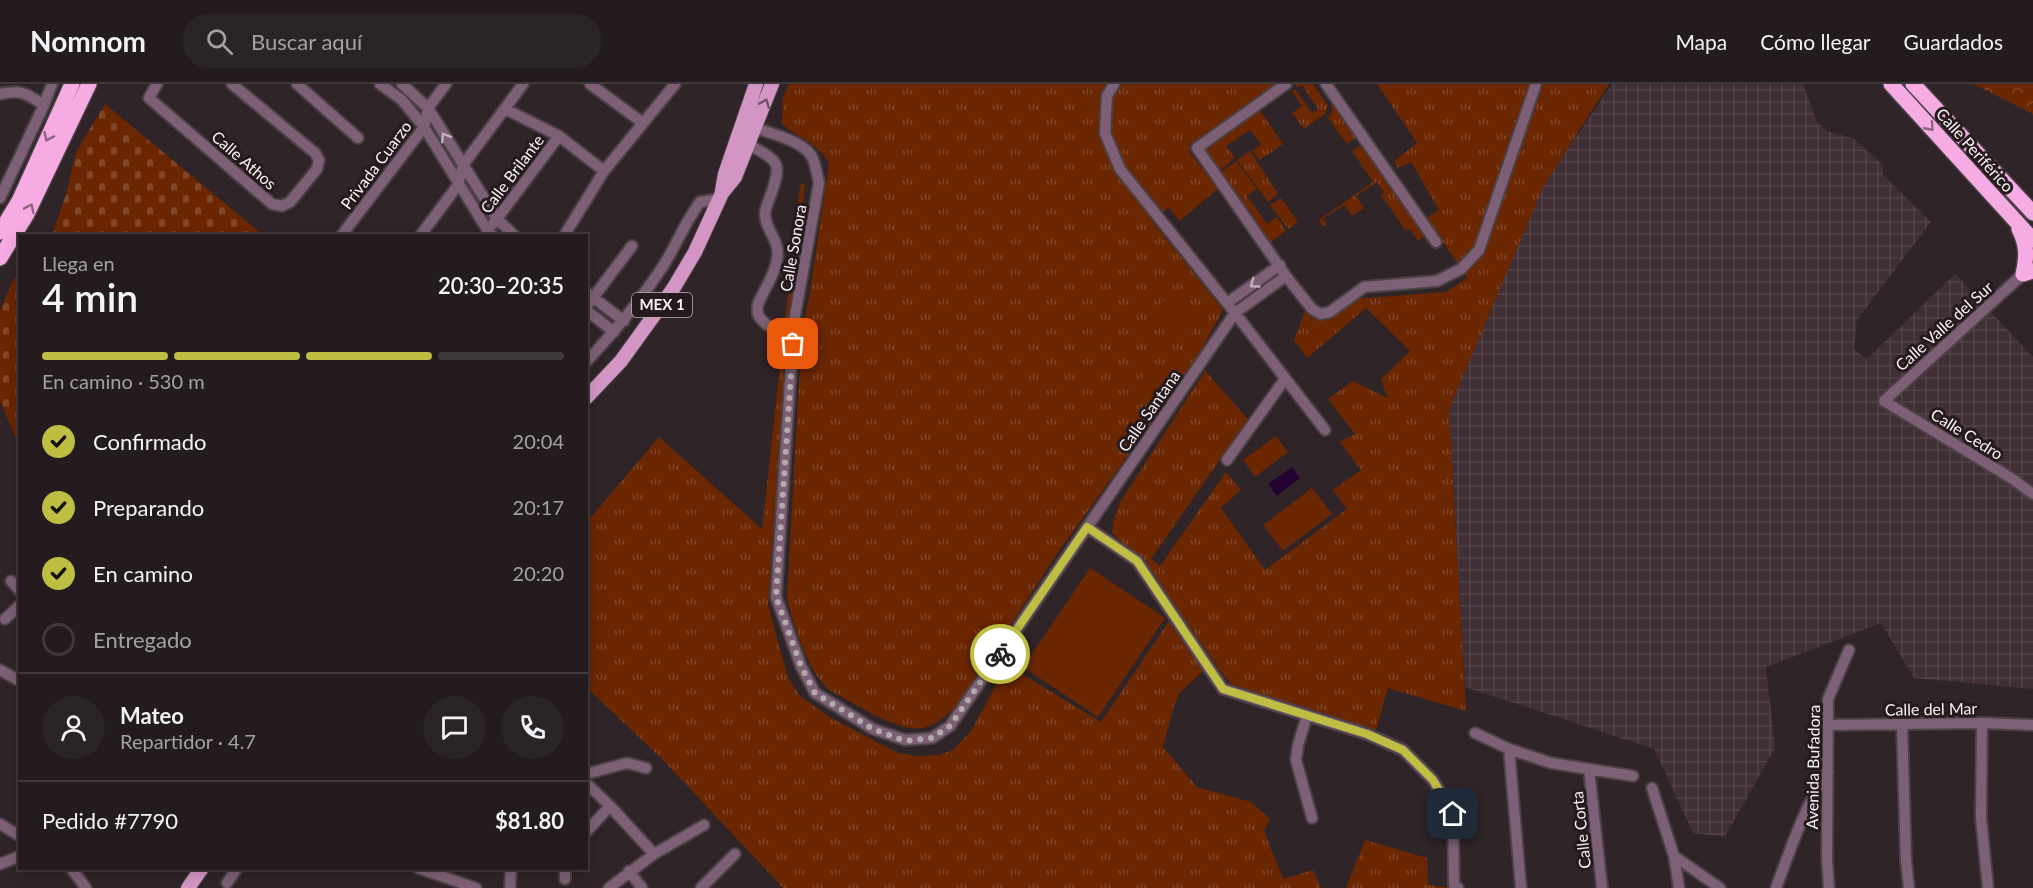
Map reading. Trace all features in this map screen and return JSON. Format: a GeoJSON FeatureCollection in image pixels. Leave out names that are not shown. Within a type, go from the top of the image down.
{"type":"FeatureCollection","features":[{"type":"Feature","properties":{"kind":"highway"},"geometry":{"type":"LineString","coordinates":[[0,232],[19,201],[72,84]]}},
{"type":"Feature","properties":{"kind":"highway"},"geometry":{"type":"LineString","coordinates":[[0,258],[27,214],[89,84]]}},
{"type":"Feature","properties":{"kind":"highway","name":"Calle Periférico"},"geometry":{"type":"LineString","coordinates":[[1891,84],[2033,240]]}},
{"type":"Feature","properties":{"kind":"highway","name":"Calle Periférico"},"geometry":{"type":"LineString","coordinates":[[1913,84],[2033,213]]}},
{"type":"Feature","properties":{"kind":"highway"},"geometry":{"type":"LineString","coordinates":[[2015,222],[2026,248],[2028,273]]}},
{"type":"Feature","properties":{"kind":"main road","name":"MEX 1"},"geometry":{"type":"LineString","coordinates":[[588,396],[621,361],[673,289],[695,252],[720,196],[725,174],[756,84]]}},
{"type":"Feature","properties":{"kind":"main road","name":"MEX 1"},"geometry":{"type":"LineString","coordinates":[[720,196],[735,177],[772,84]]}},
{"type":"Feature","properties":{"kind":"main road"},"geometry":{"type":"LineString","coordinates":[[188,888],[201,870]]}},
{"type":"Feature","properties":{"kind":"street"},"geometry":{"type":"LineString","coordinates":[[0,198],[52,84]]}},
{"type":"Feature","properties":{"kind":"street","name":"Calle Athos"},"geometry":{"type":"LineString","coordinates":[[157,84],[149,98],[272,204],[282,206],[290,202],[317,169],[319,160],[315,153],[245,88],[231,84]]}},
{"type":"Feature","properties":{"kind":"street"},"geometry":{"type":"LineString","coordinates":[[297,84],[358,138]]}},
{"type":"Feature","properties":{"kind":"street"},"geometry":{"type":"LineString","coordinates":[[380,84],[402,100],[424,128],[458,185],[491,233]]}},
{"type":"Feature","properties":{"kind":"street"},"geometry":{"type":"LineString","coordinates":[[402,84],[428,108],[497,219],[513,234]]}},
{"type":"Feature","properties":{"kind":"street"},"geometry":{"type":"LineString","coordinates":[[428,108],[446,84]]}},
{"type":"Feature","properties":{"kind":"street"},"geometry":{"type":"LineString","coordinates":[[421,234],[458,185],[463,165],[523,84]]}},
{"type":"Feature","properties":{"kind":"street"},"geometry":{"type":"LineString","coordinates":[[590,84],[643,123]]}},
{"type":"Feature","properties":{"kind":"street"},"geometry":{"type":"LineString","coordinates":[[565,234],[604,171],[675,84]]}},
{"type":"Feature","properties":{"kind":"street"},"geometry":{"type":"LineString","coordinates":[[1114,84],[1107,96],[1105,133],[1120,169],[1325,430]]}},
{"type":"Feature","properties":{"kind":"street"},"geometry":{"type":"LineString","coordinates":[[1286,84],[1197,148],[1286,276],[1312,309],[1321,314],[1330,312],[1364,287],[1437,281],[1461,269],[1479,250],[1536,84]]}},
{"type":"Feature","properties":{"kind":"street"},"geometry":{"type":"LineString","coordinates":[[1326,84],[1436,242]]}},
{"type":"Feature","properties":{"kind":"street"},"geometry":{"type":"LineString","coordinates":[[0,94],[18,91],[44,105]]}},
{"type":"Feature","properties":{"kind":"street","name":"Privada Cuarzo"},"geometry":{"type":"LineString","coordinates":[[343,234],[424,128],[428,108]]}},
{"type":"Feature","properties":{"kind":"street","name":"Calle Brilante"},"geometry":{"type":"LineString","coordinates":[[505,109],[559,135],[604,171]]}},
{"type":"Feature","properties":{"kind":"street","name":"Calle Sonora"},"geometry":{"type":"LineString","coordinates":[[755,128],[789,140],[810,154],[819,183],[794,321],[776,597],[801,666],[815,693],[873,729],[905,741],[932,738],[950,726],[1087,527]]}},
{"type":"Feature","properties":{"kind":"street","name":"Calle Brilante"},"geometry":{"type":"LineString","coordinates":[[491,233],[497,219],[559,135]]}},
{"type":"Feature","properties":{"kind":"street"},"geometry":{"type":"LineString","coordinates":[[748,144],[774,160],[778,168],[778,176],[765,217],[776,243],[778,258],[758,304],[757,312],[758,317],[767,325]]}},
{"type":"Feature","properties":{"kind":"street"},"geometry":{"type":"LineString","coordinates":[[588,360],[624,321],[665,262],[700,202],[720,196]]}},
{"type":"Feature","properties":{"kind":"street"},"geometry":{"type":"LineString","coordinates":[[624,321],[591,295],[632,246]]}},
{"type":"Feature","properties":{"kind":"street"},"geometry":{"type":"LineString","coordinates":[[1227,303],[1280,265]]}},
{"type":"Feature","properties":{"kind":"street","name":"Calle Valle del Sur"},"geometry":{"type":"LineString","coordinates":[[1884,400],[2028,273]]}},
{"type":"Feature","properties":{"kind":"street","name":"Calle Santana"},"geometry":{"type":"LineString","coordinates":[[1087,527],[1235,313],[1286,276]]}},
{"type":"Feature","properties":{"kind":"street"},"geometry":{"type":"LineString","coordinates":[[588,310],[614,332]]}},
{"type":"Feature","properties":{"kind":"street"},"geometry":{"type":"LineString","coordinates":[[1227,460],[1285,378]]}},
{"type":"Feature","properties":{"kind":"street","name":"Calle Cedro"},"geometry":{"type":"LineString","coordinates":[[1884,400],[2033,494]]}},
{"type":"Feature","properties":{"kind":"street"},"geometry":{"type":"LineString","coordinates":[[1087,527],[1137,561],[1223,689],[1367,734],[1403,750],[1433,780],[1453,814],[1454,885],[1458,888]]}},
{"type":"Feature","properties":{"kind":"street"},"geometry":{"type":"LineString","coordinates":[[11,581],[18,589]]}},
{"type":"Feature","properties":{"kind":"street"},"geometry":{"type":"LineString","coordinates":[[4,619],[18,608]]}},
{"type":"Feature","properties":{"kind":"street","name":"Avenida Bufadora"},"geometry":{"type":"LineString","coordinates":[[1829,888],[1827,860],[1828,699],[1849,650]]}},
{"type":"Feature","properties":{"kind":"street"},"geometry":{"type":"LineString","coordinates":[[0,670],[18,680]]}},
{"type":"Feature","properties":{"kind":"street"},"geometry":{"type":"LineString","coordinates":[[1307,715],[1296,760],[1312,818]]}},
{"type":"Feature","properties":{"kind":"street"},"geometry":{"type":"LineString","coordinates":[[1982,723],[1981,819],[1988,888]]}},
{"type":"Feature","properties":{"kind":"street","name":"Calle del Mar"},"geometry":{"type":"LineString","coordinates":[[1828,725],[1982,723],[2033,725]]}},
{"type":"Feature","properties":{"kind":"street"},"geometry":{"type":"LineString","coordinates":[[1902,724],[1906,861],[1909,888]]}},
{"type":"Feature","properties":{"kind":"street"},"geometry":{"type":"LineString","coordinates":[[1475,733],[1509,749],[1551,763],[1633,776]]}},
{"type":"Feature","properties":{"kind":"street"},"geometry":{"type":"LineString","coordinates":[[1509,749],[1521,888]]}},
{"type":"Feature","properties":{"kind":"street"},"geometry":{"type":"LineString","coordinates":[[588,773],[627,763],[646,768]]}},
{"type":"Feature","properties":{"kind":"street","name":"Calle Corta"},"geometry":{"type":"LineString","coordinates":[[1589,769],[1602,888]]}},
{"type":"Feature","properties":{"kind":"street"},"geometry":{"type":"LineString","coordinates":[[1776,888],[1801,822],[1828,772]]}},
{"type":"Feature","properties":{"kind":"street"},"geometry":{"type":"LineString","coordinates":[[588,785],[654,854]]}},
{"type":"Feature","properties":{"kind":"street"},"geometry":{"type":"LineString","coordinates":[[1652,788],[1674,856],[1679,888]]}},
{"type":"Feature","properties":{"kind":"street"},"geometry":{"type":"LineString","coordinates":[[588,830],[610,806]]}},
{"type":"Feature","properties":{"kind":"street"},"geometry":{"type":"LineString","coordinates":[[0,824],[18,835]]}},
{"type":"Feature","properties":{"kind":"street"},"geometry":{"type":"LineString","coordinates":[[609,888],[654,854],[704,825]]}},
{"type":"Feature","properties":{"kind":"street"},"geometry":{"type":"LineString","coordinates":[[701,888],[735,854]]}},
{"type":"Feature","properties":{"kind":"street"},"geometry":{"type":"LineString","coordinates":[[1674,856],[1720,888]]}},
{"type":"Feature","properties":{"kind":"street"},"geometry":{"type":"LineString","coordinates":[[0,864],[18,857]]}},
{"type":"Feature","properties":{"kind":"street"},"geometry":{"type":"LineString","coordinates":[[72,870],[86,888]]}},
{"type":"Feature","properties":{"kind":"street"},"geometry":{"type":"LineString","coordinates":[[227,883],[236,870]]}},
{"type":"Feature","properties":{"kind":"street"},"geometry":{"type":"LineString","coordinates":[[424,870],[476,888]]}},
{"type":"Feature","properties":{"kind":"street"},"geometry":{"type":"LineString","coordinates":[[510,888],[511,870]]}},
{"type":"Feature","properties":{"kind":"street"},"geometry":{"type":"LineString","coordinates":[[629,871],[642,888]]}},
{"type":"Feature","properties":{"kind":"shaded area"},"geometry":{"type":"Polygon","coordinates":[[[1612,84],[1803,84],[1817,122],[1827,131],[1854,139],[1883,165],[1883,175],[1931,222],[1857,320],[1854,349],[1867,359],[1955,274],[2033,357],[2033,689],[1914,678],[1881,623],[1766,667],[1775,748],[1725,837],[1693,833],[1654,749],[1465,687],[1449,409],[1543,185],[1612,84]]]}},
{"type":"Feature","properties":{"kind":"shaded area"},"geometry":{"type":"Polygon","coordinates":[[[1292,467],[1300,478],[1277,496],[1268,484],[1292,467]]]}},
{"type":"Feature","properties":{"kind":"green space"},"geometry":{"type":"Polygon","coordinates":[[[789,84],[1277,84],[1189,145],[1190,153],[1218,189],[1179,221],[1169,207],[1152,221],[1223,310],[1192,366],[1057,554],[961,701],[939,721],[923,728],[901,726],[888,721],[829,690],[821,682],[809,662],[787,598],[802,327],[809,298],[829,164],[826,157],[815,146],[782,124],[783,98],[789,84]]]}},
{"type":"Feature","properties":{"kind":"green space"},"geometry":{"type":"Polygon","coordinates":[[[1295,84],[1313,84],[1328,106],[1325,114],[1304,129],[1292,113],[1302,106],[1292,91],[1295,89],[1312,113],[1318,109],[1302,85],[1297,88],[1295,84]]]}},
{"type":"Feature","properties":{"kind":"green space"},"geometry":{"type":"Polygon","coordinates":[[[1377,84],[1609,84],[1544,185],[1449,409],[1466,711],[1388,688],[1376,730],[1234,686],[1224,676],[1149,568],[1112,533],[1120,502],[1205,371],[1248,419],[1151,559],[1160,566],[1226,472],[1241,490],[1221,508],[1265,570],[1347,509],[1333,490],[1361,470],[1340,442],[1355,434],[1328,399],[1353,381],[1387,398],[1381,379],[1410,351],[1366,308],[1307,358],[1294,340],[1305,311],[1310,317],[1325,320],[1353,299],[1446,292],[1467,278],[1427,218],[1439,210],[1411,162],[1398,168],[1394,161],[1417,143],[1377,84]]]}},
{"type":"Feature","properties":{"kind":"green space"},"geometry":{"type":"Polygon","coordinates":[[[1973,84],[2033,84],[2033,115],[2031,113],[1973,84]]]}},
{"type":"Feature","properties":{"kind":"green space"},"geometry":{"type":"Polygon","coordinates":[[[105,104],[262,234],[52,234],[66,194],[76,152],[105,104]]]}},
{"type":"Feature","properties":{"kind":"green space"},"geometry":{"type":"Polygon","coordinates":[[[1331,104],[1356,137],[1347,144],[1328,118],[1332,112],[1331,104]]]}},
{"type":"Feature","properties":{"kind":"green space"},"geometry":{"type":"Polygon","coordinates":[[[1259,109],[1283,144],[1260,160],[1252,151],[1261,144],[1250,130],[1226,146],[1235,158],[1219,171],[1203,149],[1259,109]]]}},
{"type":"Feature","properties":{"kind":"green space"},"geometry":{"type":"Polygon","coordinates":[[[1361,145],[1425,236],[1418,241],[1410,229],[1406,231],[1381,195],[1384,193],[1377,182],[1356,196],[1364,208],[1352,216],[1344,205],[1323,219],[1327,224],[1323,227],[1319,220],[1373,182],[1352,151],[1361,145]]]}},
{"type":"Feature","properties":{"kind":"green space"},"geometry":{"type":"Polygon","coordinates":[[[1250,151],[1278,194],[1268,202],[1237,160],[1250,151]]]}},
{"type":"Feature","properties":{"kind":"green space"},"geometry":{"type":"Polygon","coordinates":[[[1236,161],[1257,189],[1247,196],[1267,224],[1277,217],[1286,231],[1270,242],[1220,173],[1236,161]]]}},
{"type":"Feature","properties":{"kind":"green space"},"geometry":{"type":"Polygon","coordinates":[[[805,183],[768,605],[788,678],[800,696],[831,718],[898,753],[918,756],[940,755],[953,750],[971,731],[1007,665],[1101,722],[1171,618],[1204,670],[1180,693],[1174,706],[1163,747],[1197,787],[1251,802],[1270,819],[1264,831],[1283,879],[1313,870],[1321,888],[783,888],[663,760],[588,689],[588,521],[659,437],[762,529],[800,185],[805,183]]]}},
{"type":"Feature","properties":{"kind":"green space"},"geometry":{"type":"Polygon","coordinates":[[[1281,198],[1298,222],[1288,229],[1270,205],[1281,198]]]}},
{"type":"Feature","properties":{"kind":"green space"},"geometry":{"type":"Polygon","coordinates":[[[18,274],[18,443],[0,401],[0,311],[12,282],[18,274]]]}},
{"type":"Feature","properties":{"kind":"green space"},"geometry":{"type":"Polygon","coordinates":[[[1184,296],[1193,333],[1170,338],[1161,302],[1184,296]]]}},
{"type":"Feature","properties":{"kind":"green space"},"geometry":{"type":"Polygon","coordinates":[[[1149,367],[1168,379],[1129,397],[1149,367]]]}},
{"type":"Feature","properties":{"kind":"green space"},"geometry":{"type":"Polygon","coordinates":[[[1276,436],[1288,452],[1255,477],[1243,460],[1276,436]]]}},
{"type":"Feature","properties":{"kind":"green space"},"geometry":{"type":"Polygon","coordinates":[[[1312,488],[1332,514],[1283,551],[1263,525],[1312,488]]]}},
{"type":"Feature","properties":{"kind":"green space"},"geometry":{"type":"Polygon","coordinates":[[[1090,568],[1165,618],[1098,717],[1023,667],[1090,568]]]}},
{"type":"Feature","properties":{"kind":"green space"},"geometry":{"type":"Polygon","coordinates":[[[1365,840],[1427,858],[1428,885],[1452,888],[1346,888],[1365,840]]]}},
{"type":"Feature","properties":{"kind":"way so far"},"geometry":{"type":"LineString","coordinates":[[793,344],[776,597],[801,666],[815,693],[873,729],[905,741],[932,738],[950,726],[1000,654]]}},
{"type":"Feature","properties":{"kind":"route"},"geometry":{"type":"LineString","coordinates":[[1000,654],[1087,527],[1137,561],[1223,689],[1367,734],[1403,750],[1433,780],[1453,814]]}}]}
